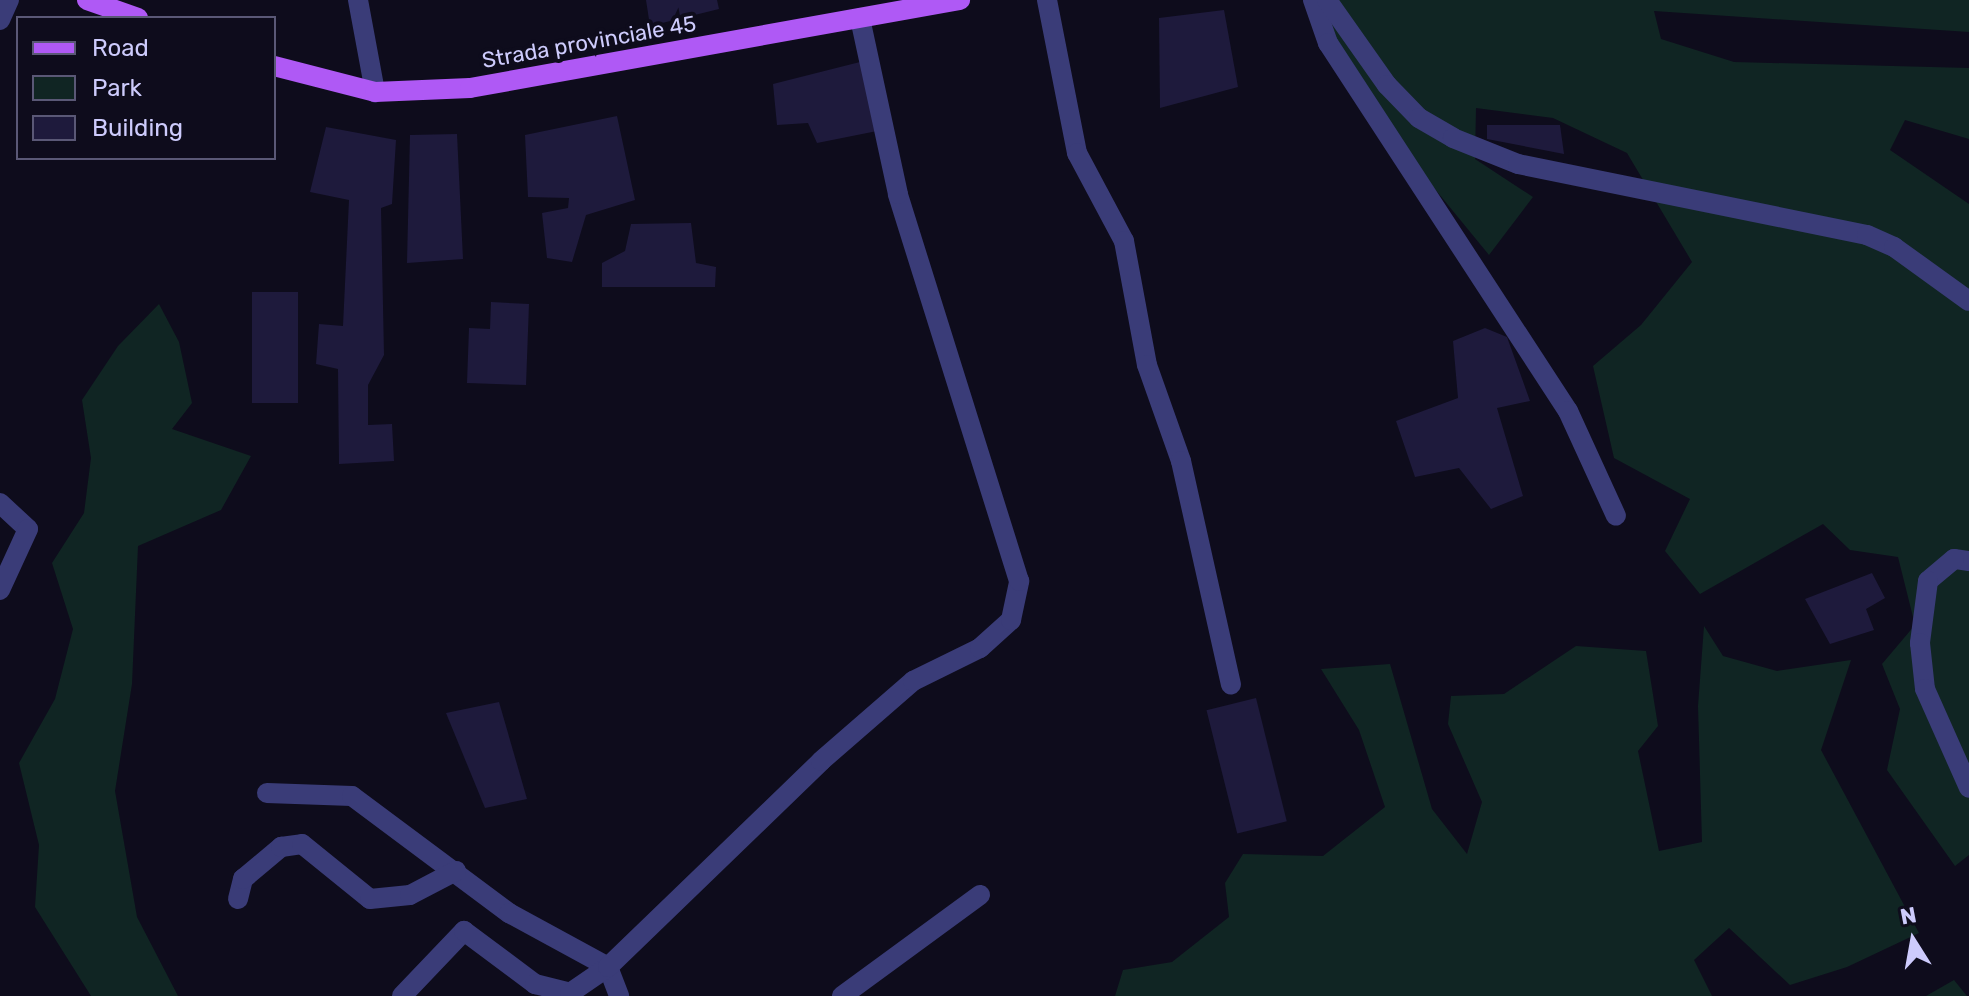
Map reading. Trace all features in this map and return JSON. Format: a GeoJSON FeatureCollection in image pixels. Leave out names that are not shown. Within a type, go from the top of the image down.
{"type":"FeatureCollection","features":[{"type":"Feature","properties":{"kind":"main road"},"geometry":{"type":"LineString","coordinates":[[87,0],[132,16]]}},
{"type":"Feature","properties":{"kind":"main road","name":"Strada provinciale 45"},"geometry":{"type":"LineString","coordinates":[[276,67],[375,92],[470,88],[860,18],[906,5],[960,0]]}},
{"type":"Feature","properties":{"kind":"street"},"geometry":{"type":"LineString","coordinates":[[0,20],[9,0]]}},
{"type":"Feature","properties":{"kind":"street"},"geometry":{"type":"LineString","coordinates":[[358,0],[375,92]]}},
{"type":"Feature","properties":{"kind":"street"},"geometry":{"type":"LineString","coordinates":[[1047,0],[1077,153],[1124,241],[1147,365],[1181,461],[1231,684]]}},
{"type":"Feature","properties":{"kind":"street"},"geometry":{"type":"LineString","coordinates":[[1313,0],[1328,43],[1568,411],[1616,516]]}},
{"type":"Feature","properties":{"kind":"street"},"geometry":{"type":"LineString","coordinates":[[1327,0],[1387,85],[1419,118],[1453,138],[1518,164],[1867,235],[1894,247],[1969,301]]}},
{"type":"Feature","properties":{"kind":"street"},"geometry":{"type":"LineString","coordinates":[[402,996],[464,931],[528,990],[570,993],[608,967],[832,751],[913,681],[980,648],[1011,620],[1019,581],[898,194],[860,18]]}},
{"type":"Feature","properties":{"kind":"street"},"geometry":{"type":"LineString","coordinates":[[0,503],[28,529],[0,590]]}},
{"type":"Feature","properties":{"kind":"street"},"geometry":{"type":"LineString","coordinates":[[1969,561],[1954,559],[1928,581],[1920,643],[1925,689],[1969,788]]}},
{"type":"Feature","properties":{"kind":"street"},"geometry":{"type":"LineString","coordinates":[[267,793],[352,796],[509,913],[608,967],[619,996]]}},
{"type":"Feature","properties":{"kind":"street"},"geometry":{"type":"LineString","coordinates":[[238,899],[243,879],[281,847],[302,844],[370,899],[410,895],[456,871]]}},
{"type":"Feature","properties":{"kind":"street"},"geometry":{"type":"LineString","coordinates":[[842,996],[980,895]]}},
{"type":"Feature","properties":{"kind":"green space"},"geometry":{"type":"Polygon","coordinates":[[[1310,0],[1969,0],[1969,32],[1654,11],[1661,39],[1734,62],[1969,68],[1969,139],[1905,120],[1890,150],[1969,204],[1969,855],[1955,866],[1887,770],[1900,709],[1882,664],[1915,625],[1898,557],[1850,550],[1823,524],[1700,594],[1665,551],[1690,499],[1614,458],[1593,366],[1641,325],[1692,262],[1627,153],[1553,118],[1476,108],[1475,159],[1533,197],[1489,255],[1366,105],[1310,0]]]}},
{"type":"Feature","properties":{"kind":"green space"},"geometry":{"type":"Polygon","coordinates":[[[159,304],[179,342],[192,403],[172,429],[251,456],[221,510],[138,546],[132,684],[115,791],[137,917],[178,996],[91,996],[35,907],[39,845],[19,763],[55,699],[73,629],[52,563],[84,513],[91,458],[82,400],[118,346],[159,304]]]}},
{"type":"Feature","properties":{"kind":"green space"},"geometry":{"type":"Polygon","coordinates":[[[1704,626],[1723,656],[1777,671],[1851,660],[1821,750],[1919,933],[1847,967],[1790,985],[1729,928],[1694,960],[1712,996],[1115,996],[1123,970],[1172,962],[1229,917],[1225,883],[1243,854],[1323,856],[1385,807],[1359,730],[1321,669],[1390,664],[1432,809],[1467,854],[1482,802],[1448,724],[1451,696],[1504,694],[1576,646],[1646,651],[1658,726],[1638,751],[1659,851],[1702,842],[1698,706],[1704,626]]]}},
{"type":"Feature","properties":{"kind":"green space"},"geometry":{"type":"Polygon","coordinates":[[[1954,980],[1967,996],[1926,996],[1954,980]]]}},
{"type":"Feature","properties":{"kind":"building"},"geometry":{"type":"Polygon","coordinates":[[[646,0],[717,0],[719,9],[650,26],[646,0]]]}},
{"type":"Feature","properties":{"kind":"building"},"geometry":{"type":"Polygon","coordinates":[[[1224,10],[1238,87],[1160,108],[1159,18],[1224,10]]]}},
{"type":"Feature","properties":{"kind":"building"},"geometry":{"type":"Polygon","coordinates":[[[860,62],[877,131],[817,143],[808,123],[777,125],[773,84],[860,62]]]}},
{"type":"Feature","properties":{"kind":"building"},"geometry":{"type":"Polygon","coordinates":[[[617,116],[635,200],[586,215],[572,262],[547,258],[542,213],[568,208],[569,198],[528,197],[525,135],[617,116]]]}},
{"type":"Feature","properties":{"kind":"building"},"geometry":{"type":"Polygon","coordinates":[[[1487,125],[1560,125],[1564,154],[1487,139],[1487,125]]]}},
{"type":"Feature","properties":{"kind":"building"},"geometry":{"type":"Polygon","coordinates":[[[326,127],[396,140],[392,204],[381,208],[384,355],[368,385],[368,425],[392,424],[394,461],[339,464],[338,369],[316,364],[319,324],[343,326],[349,200],[310,192],[326,127]]]}},
{"type":"Feature","properties":{"kind":"building"},"geometry":{"type":"Polygon","coordinates":[[[457,134],[463,259],[407,263],[410,135],[457,134]]]}},
{"type":"Feature","properties":{"kind":"building"},"geometry":{"type":"Polygon","coordinates":[[[691,223],[696,263],[716,267],[715,287],[602,287],[602,263],[625,251],[631,224],[691,223]]]}},
{"type":"Feature","properties":{"kind":"building"},"geometry":{"type":"Polygon","coordinates":[[[252,292],[298,292],[298,403],[252,403],[252,292]]]}},
{"type":"Feature","properties":{"kind":"building"},"geometry":{"type":"Polygon","coordinates":[[[491,302],[529,304],[526,385],[467,383],[469,328],[490,329],[491,302]]]}},
{"type":"Feature","properties":{"kind":"building"},"geometry":{"type":"Polygon","coordinates":[[[1485,328],[1507,337],[1530,401],[1497,408],[1523,496],[1491,509],[1459,468],[1415,477],[1396,421],[1458,398],[1453,341],[1485,328]]]}},
{"type":"Feature","properties":{"kind":"building"},"geometry":{"type":"Polygon","coordinates":[[[1872,573],[1885,598],[1866,609],[1874,630],[1830,644],[1805,599],[1872,573]]]}},
{"type":"Feature","properties":{"kind":"building"},"geometry":{"type":"Polygon","coordinates":[[[1256,698],[1287,821],[1237,834],[1207,710],[1256,698]]]}},
{"type":"Feature","properties":{"kind":"building"},"geometry":{"type":"Polygon","coordinates":[[[499,702],[527,799],[485,808],[446,713],[499,702]]]}}]}
